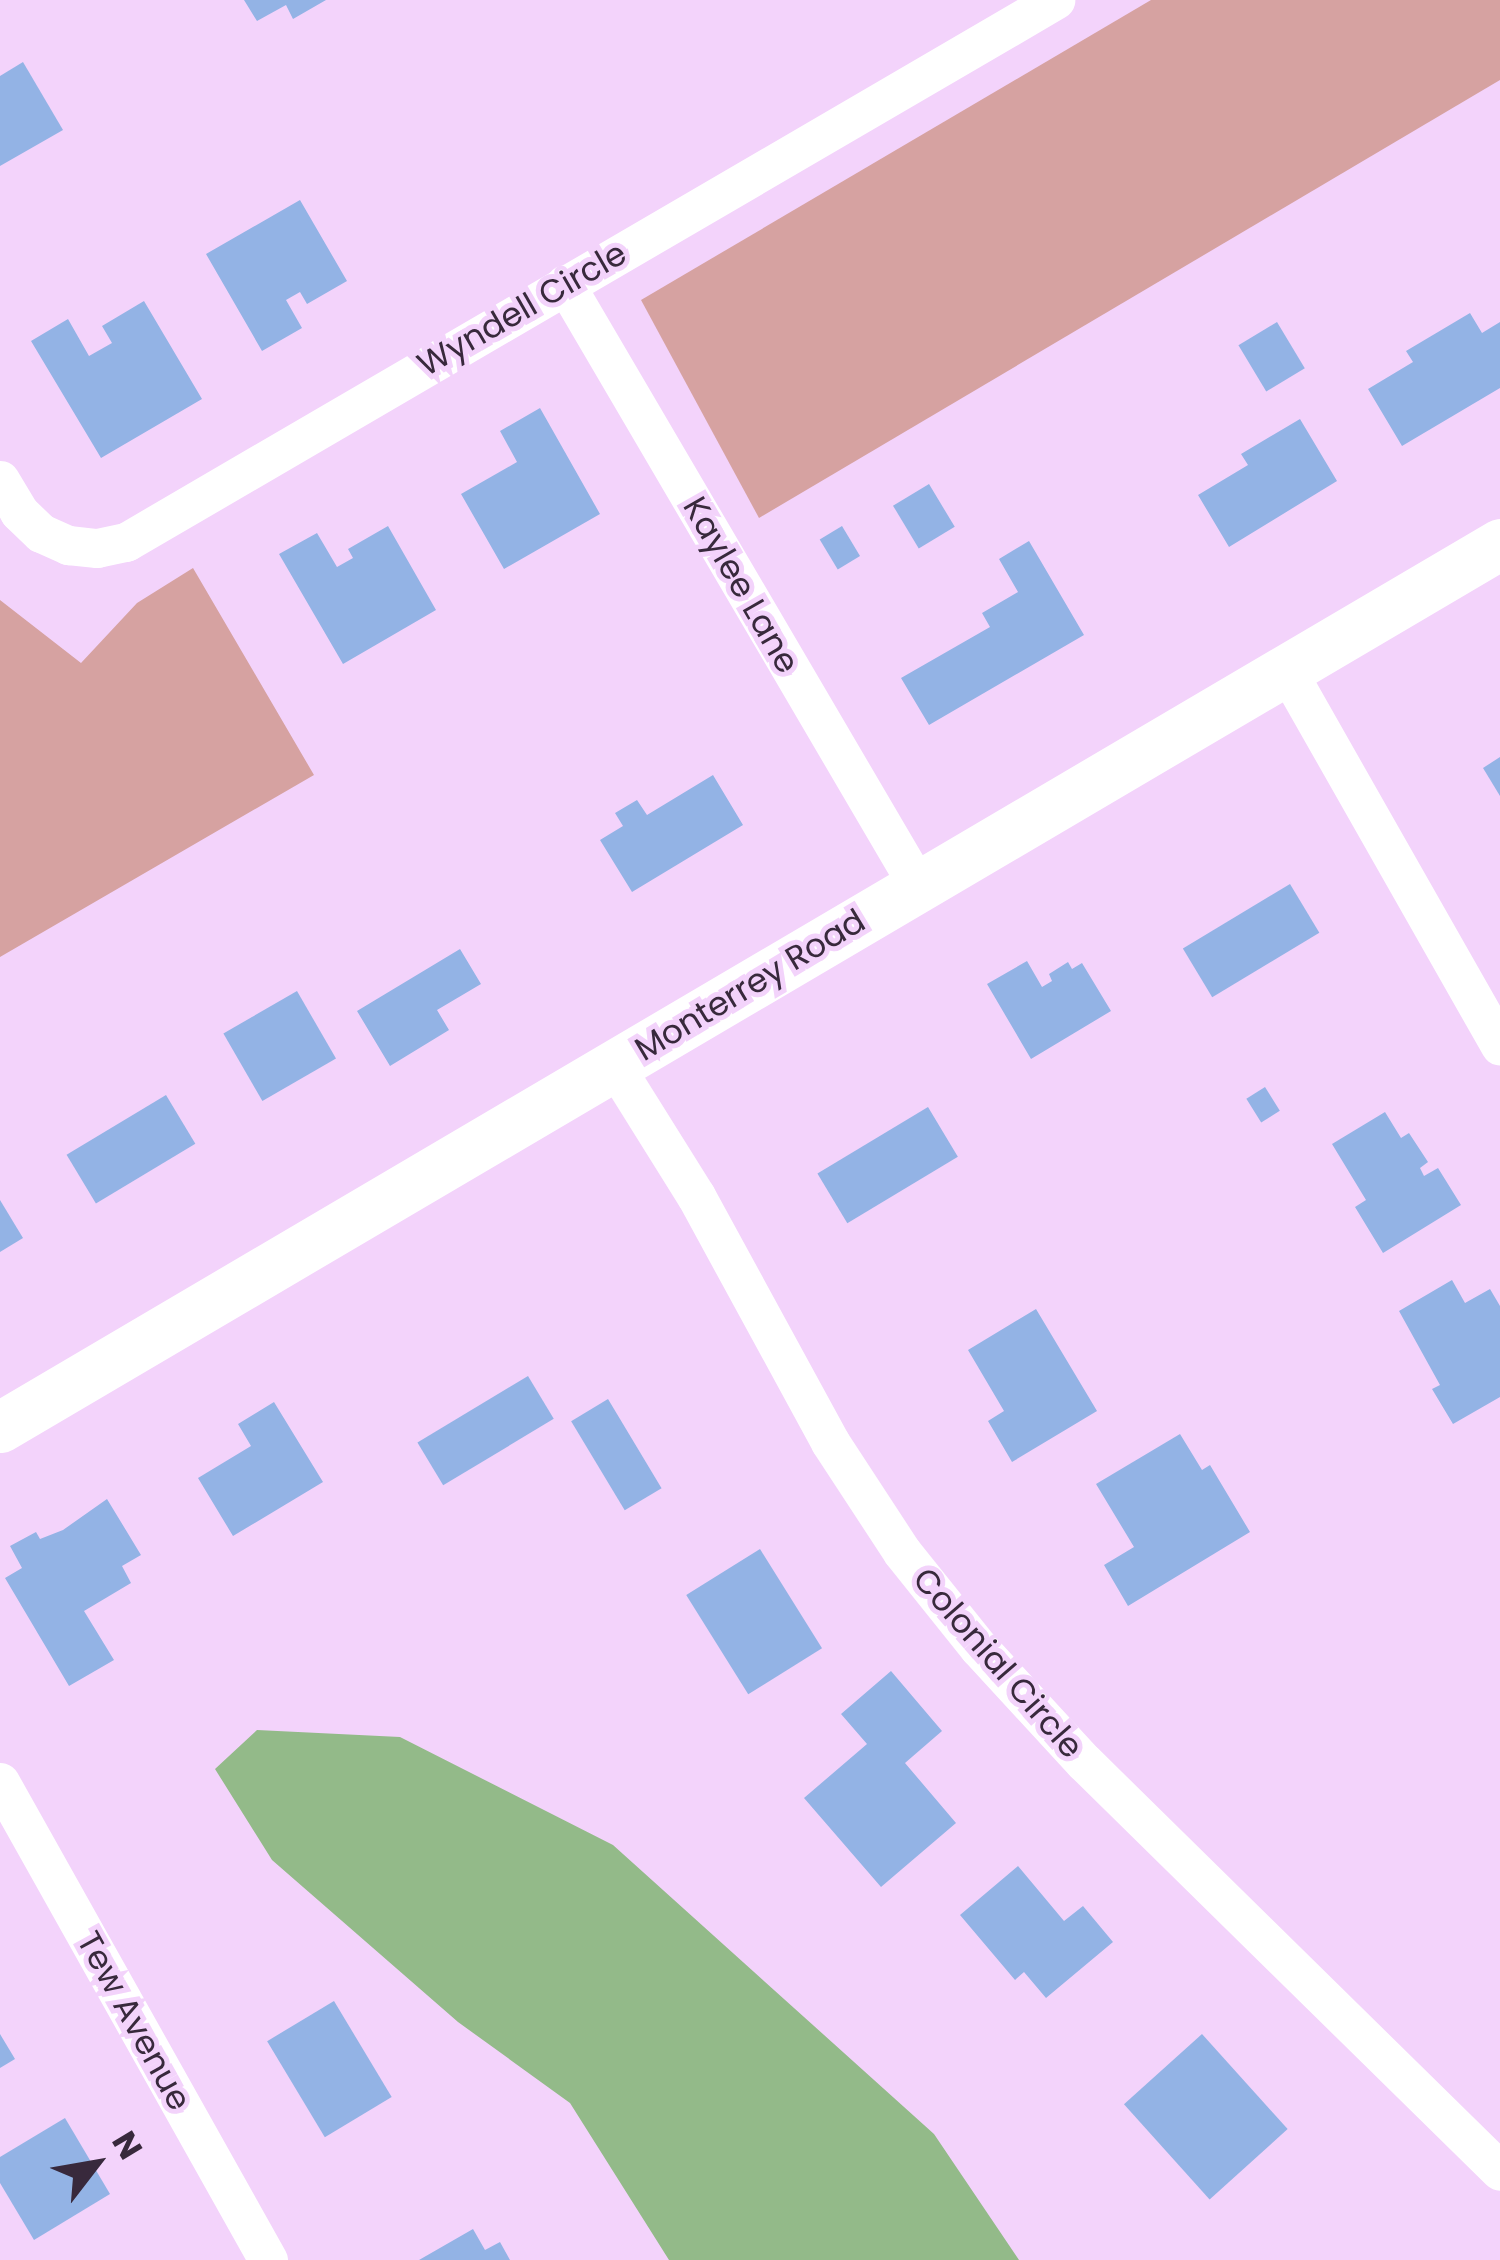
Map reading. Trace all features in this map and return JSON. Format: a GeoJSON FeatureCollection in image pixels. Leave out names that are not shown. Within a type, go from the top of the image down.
{"type":"FeatureCollection","features":[{"type":"Feature","properties":{"kind":"street","name":"Wyndell Circle"},"geometry":{"type":"LineString","coordinates":[[0,480],[19,512],[41,533],[97,548],[126,542],[1055,0]]}},
{"type":"Feature","properties":{"kind":"street","name":"Kaylee Lane"},"geometry":{"type":"LineString","coordinates":[[565,284],[918,886]]}},
{"type":"Feature","properties":{"kind":"street","name":"Monterrey Road"},"geometry":{"type":"LineString","coordinates":[[0,1426],[1500,544]]}},
{"type":"Feature","properties":{"kind":"street"},"geometry":{"type":"LineString","coordinates":[[1286,669],[1500,1045]]}},
{"type":"Feature","properties":{"kind":"street","name":"Colonial Circle"},"geometry":{"type":"LineString","coordinates":[[614,1065],[696,1196],[830,1442],[915,1568],[1084,1762],[1500,2170]]}},
{"type":"Feature","properties":{"kind":"street","name":"Tew Avenue"},"geometry":{"type":"LineString","coordinates":[[0,1782],[268,2260]]}},
{"type":"Feature","properties":{"kind":"shaded area"},"geometry":{"type":"Polygon","coordinates":[[[1151,0],[1500,0],[1500,80],[759,518],[641,300],[1151,0]]]}},
{"type":"Feature","properties":{"kind":"shaded area"},"geometry":{"type":"Polygon","coordinates":[[[193,568],[314,775],[0,957],[0,600],[81,663],[137,603],[193,568]]]}},
{"type":"Feature","properties":{"kind":"shaded area"},"geometry":{"type":"Polygon","coordinates":[[[257,1730],[400,1737],[613,1845],[934,2134],[1019,2260],[669,2260],[570,2103],[458,2022],[272,1860],[215,1769],[257,1730]]]}},
{"type":"Feature","properties":{"kind":"building"},"geometry":{"type":"Polygon","coordinates":[[[244,0],[326,0],[293,19],[286,5],[257,21],[244,0]]]}},
{"type":"Feature","properties":{"kind":"building"},"geometry":{"type":"Polygon","coordinates":[[[23,62],[63,130],[0,166],[0,76],[23,62]]]}},
{"type":"Feature","properties":{"kind":"building"},"geometry":{"type":"Polygon","coordinates":[[[300,200],[347,281],[307,304],[300,292],[286,300],[302,328],[262,351],[206,254],[300,200]]]}},
{"type":"Feature","properties":{"kind":"building"},"geometry":{"type":"Polygon","coordinates":[[[144,301],[202,399],[101,458],[31,341],[68,319],[89,356],[112,343],[102,326],[144,301]]]}},
{"type":"Feature","properties":{"kind":"building"},"geometry":{"type":"Polygon","coordinates":[[[1470,313],[1482,333],[1500,322],[1500,388],[1402,446],[1368,389],[1413,362],[1406,351],[1470,313]]]}},
{"type":"Feature","properties":{"kind":"building"},"geometry":{"type":"Polygon","coordinates":[[[1277,322],[1305,368],[1266,391],[1238,345],[1277,322]]]}},
{"type":"Feature","properties":{"kind":"building"},"geometry":{"type":"Polygon","coordinates":[[[540,408],[600,514],[504,569],[461,494],[517,462],[500,431],[540,408]]]}},
{"type":"Feature","properties":{"kind":"building"},"geometry":{"type":"Polygon","coordinates":[[[1300,419],[1337,481],[1229,547],[1198,495],[1248,465],[1241,454],[1300,419]]]}},
{"type":"Feature","properties":{"kind":"building"},"geometry":{"type":"Polygon","coordinates":[[[929,484],[955,527],[919,548],[893,506],[929,484]]]}},
{"type":"Feature","properties":{"kind":"building"},"geometry":{"type":"Polygon","coordinates":[[[388,526],[436,610],[343,664],[279,554],[317,533],[337,567],[353,558],[348,549],[388,526]]]}},
{"type":"Feature","properties":{"kind":"building"},"geometry":{"type":"Polygon","coordinates":[[[842,526],[860,556],[838,569],[820,539],[842,526]]]}},
{"type":"Feature","properties":{"kind":"building"},"geometry":{"type":"Polygon","coordinates":[[[1029,541],[1084,635],[929,725],[901,678],[990,627],[982,613],[1018,592],[999,559],[1029,541]]]}},
{"type":"Feature","properties":{"kind":"building"},"geometry":{"type":"Polygon","coordinates":[[[1500,757],[1500,796],[1483,768],[1500,757]]]}},
{"type":"Feature","properties":{"kind":"building"},"geometry":{"type":"Polygon","coordinates":[[[713,775],[743,825],[632,892],[600,840],[623,826],[615,813],[637,800],[647,815],[713,775]]]}},
{"type":"Feature","properties":{"kind":"building"},"geometry":{"type":"Polygon","coordinates":[[[1290,884],[1319,933],[1212,997],[1183,948],[1290,884]]]}},
{"type":"Feature","properties":{"kind":"building"},"geometry":{"type":"Polygon","coordinates":[[[460,949],[481,984],[437,1010],[449,1030],[390,1066],[357,1011],[460,949]]]}},
{"type":"Feature","properties":{"kind":"building"},"geometry":{"type":"Polygon","coordinates":[[[1027,961],[1042,987],[1052,981],[1049,974],[1068,962],[1072,969],[1082,963],[1111,1011],[1031,1059],[987,984],[1027,961]]]}},
{"type":"Feature","properties":{"kind":"building"},"geometry":{"type":"Polygon","coordinates":[[[297,991],[336,1059],[262,1101],[223,1034],[297,991]]]}},
{"type":"Feature","properties":{"kind":"building"},"geometry":{"type":"Polygon","coordinates":[[[1265,1087],[1280,1111],[1261,1122],[1246,1099],[1265,1087]]]}},
{"type":"Feature","properties":{"kind":"building"},"geometry":{"type":"Polygon","coordinates":[[[166,1095],[195,1144],[96,1204],[67,1155],[166,1095]]]}},
{"type":"Feature","properties":{"kind":"building"},"geometry":{"type":"Polygon","coordinates":[[[928,1107],[958,1157],[847,1223],[817,1173],[928,1107]]]}},
{"type":"Feature","properties":{"kind":"building"},"geometry":{"type":"Polygon","coordinates":[[[1385,1112],[1401,1138],[1409,1133],[1428,1162],[1420,1168],[1424,1176],[1438,1168],[1461,1205],[1383,1253],[1355,1207],[1366,1200],[1332,1144],[1385,1112]]]}},
{"type":"Feature","properties":{"kind":"building"},"geometry":{"type":"Polygon","coordinates":[[[0,1200],[23,1238],[0,1252],[0,1200]]]}},
{"type":"Feature","properties":{"kind":"building"},"geometry":{"type":"Polygon","coordinates":[[[1452,1280],[1465,1303],[1490,1289],[1500,1306],[1500,1397],[1453,1424],[1432,1389],[1440,1385],[1399,1311],[1452,1280]]]}},
{"type":"Feature","properties":{"kind":"building"},"geometry":{"type":"Polygon","coordinates":[[[1036,1309],[1097,1411],[1012,1462],[988,1421],[1004,1411],[968,1350],[1036,1309]]]}},
{"type":"Feature","properties":{"kind":"building"},"geometry":{"type":"Polygon","coordinates":[[[528,1376],[554,1419],[443,1485],[417,1442],[528,1376]]]}},
{"type":"Feature","properties":{"kind":"building"},"geometry":{"type":"Polygon","coordinates":[[[608,1399],[662,1488],[625,1510],[571,1421],[608,1399]]]}},
{"type":"Feature","properties":{"kind":"building"},"geometry":{"type":"Polygon","coordinates":[[[274,1402],[323,1482],[233,1536],[198,1478],[251,1446],[238,1424],[274,1402]]]}},
{"type":"Feature","properties":{"kind":"building"},"geometry":{"type":"Polygon","coordinates":[[[1180,1434],[1202,1470],[1210,1465],[1250,1532],[1128,1606],[1104,1565],[1134,1547],[1096,1484],[1180,1434]]]}},
{"type":"Feature","properties":{"kind":"building"},"geometry":{"type":"Polygon","coordinates":[[[107,1499],[141,1555],[122,1566],[131,1583],[84,1611],[114,1660],[69,1686],[5,1578],[22,1568],[10,1546],[36,1532],[40,1539],[63,1530],[107,1499]]]}},
{"type":"Feature","properties":{"kind":"building"},"geometry":{"type":"Polygon","coordinates":[[[760,1549],[822,1648],[748,1694],[686,1595],[760,1549]]]}},
{"type":"Feature","properties":{"kind":"building"},"geometry":{"type":"Polygon","coordinates":[[[891,1671],[942,1731],[905,1763],[956,1823],[881,1887],[804,1798],[867,1744],[841,1714],[891,1671]]]}},
{"type":"Feature","properties":{"kind":"building"},"geometry":{"type":"Polygon","coordinates":[[[1018,1866],[1064,1921],[1083,1906],[1113,1942],[1046,1998],[1024,1972],[1015,1980],[960,1915],[1018,1866]]]}},
{"type":"Feature","properties":{"kind":"building"},"geometry":{"type":"Polygon","coordinates":[[[334,2001],[392,2097],[325,2137],[267,2041],[334,2001]]]}},
{"type":"Feature","properties":{"kind":"building"},"geometry":{"type":"Polygon","coordinates":[[[0,2034],[15,2059],[0,2068],[0,2034]]]}},
{"type":"Feature","properties":{"kind":"building"},"geometry":{"type":"Polygon","coordinates":[[[1202,2034],[1288,2129],[1210,2199],[1124,2104],[1202,2034]]]}},
{"type":"Feature","properties":{"kind":"building"},"geometry":{"type":"Polygon","coordinates":[[[65,2118],[110,2194],[34,2240],[0,2183],[0,2157],[65,2118]]]}},
{"type":"Feature","properties":{"kind":"building"},"geometry":{"type":"Polygon","coordinates":[[[473,2229],[485,2250],[500,2242],[510,2260],[419,2260],[473,2229]]]}}]}
